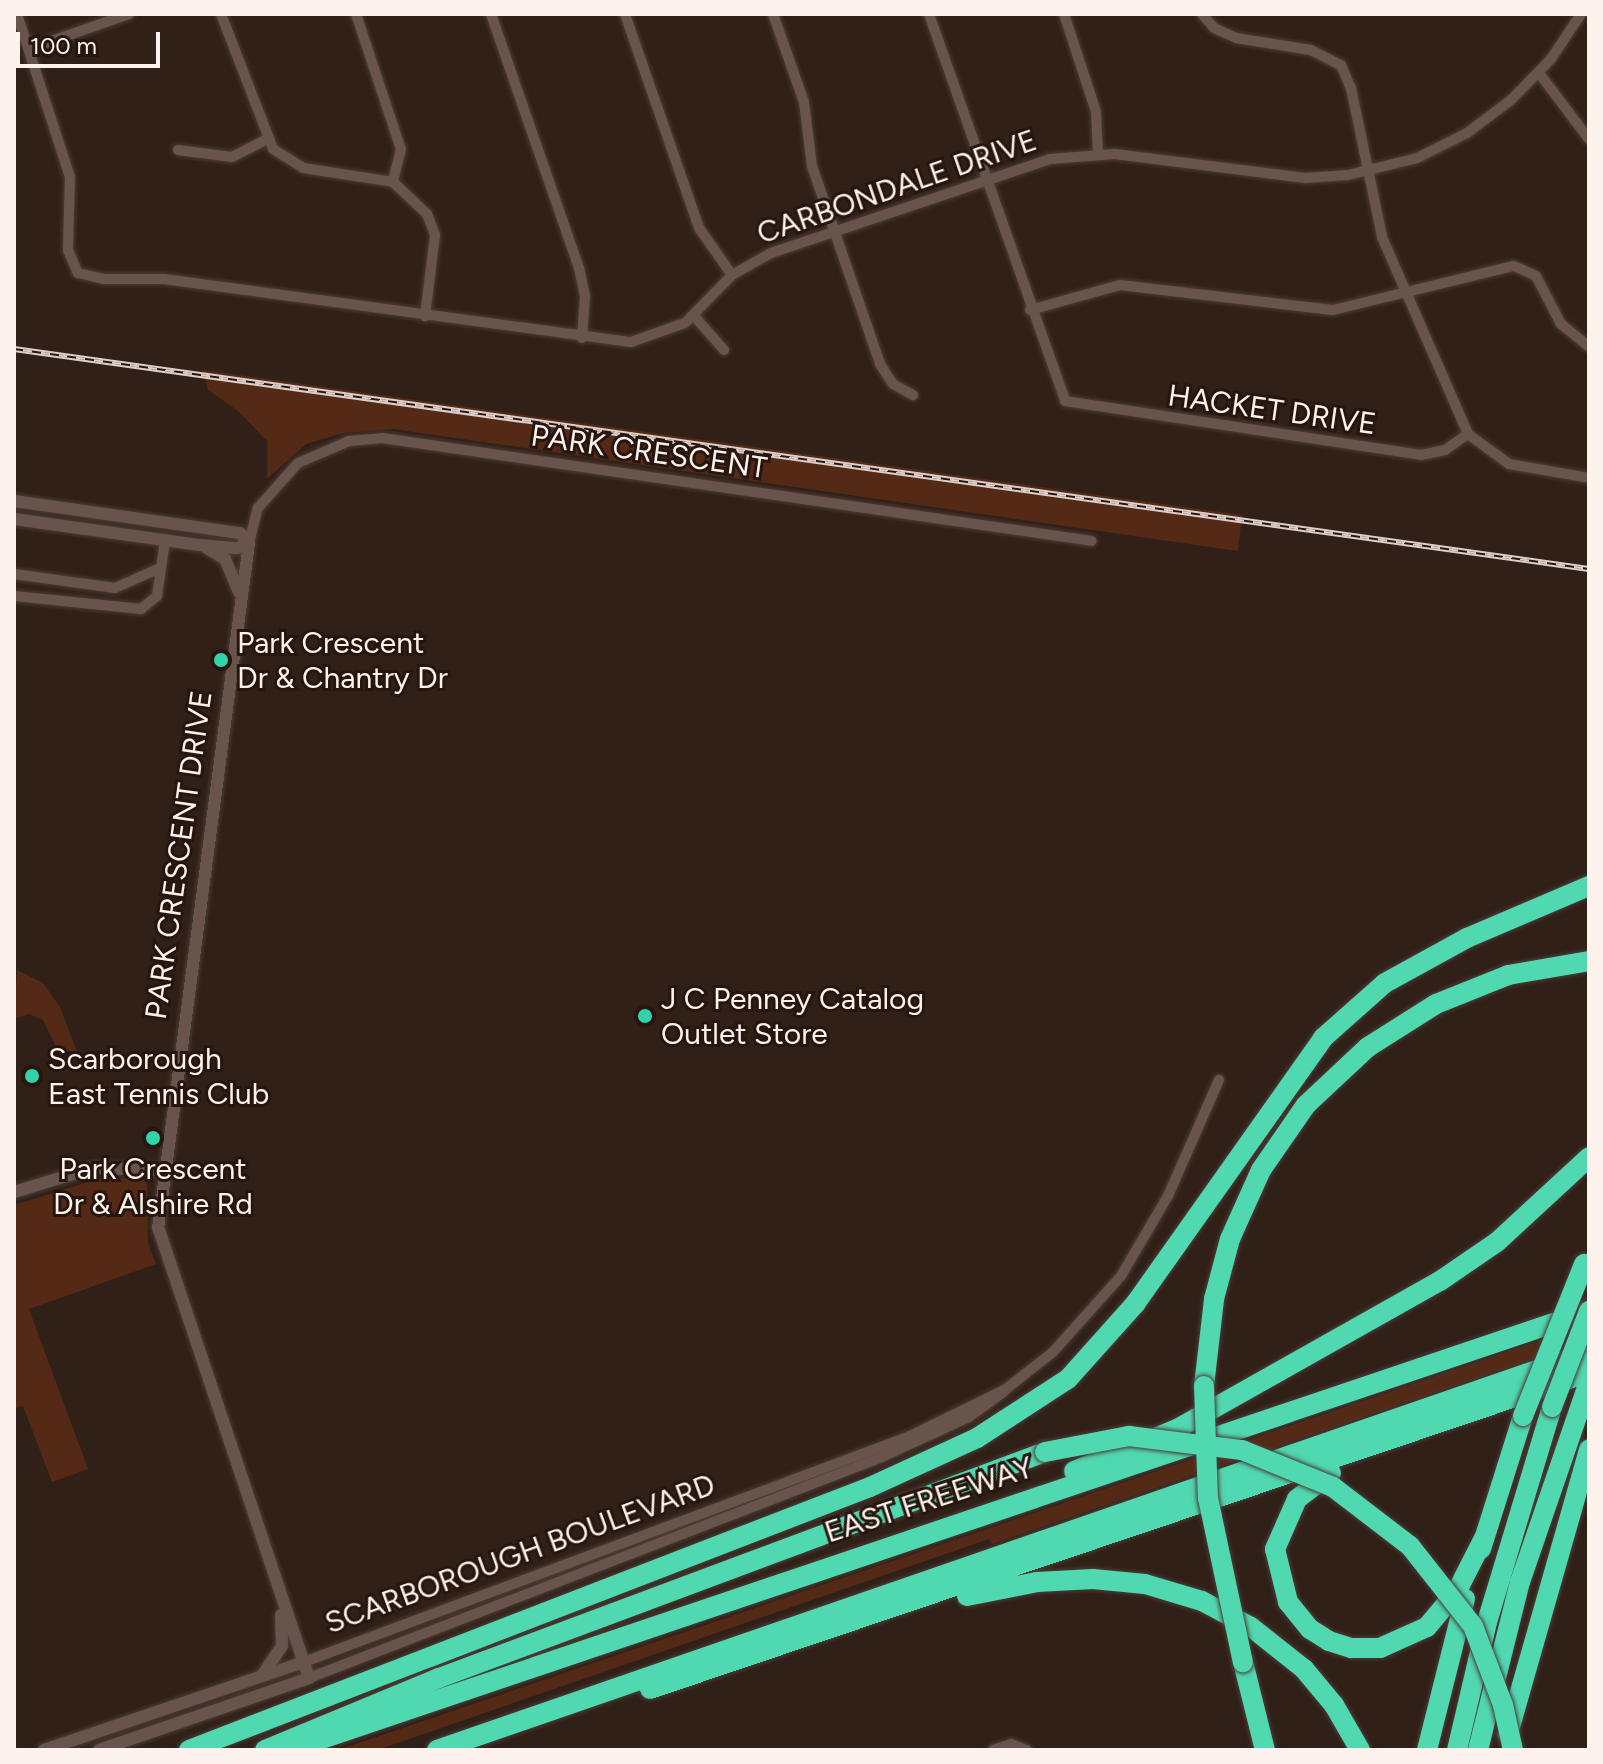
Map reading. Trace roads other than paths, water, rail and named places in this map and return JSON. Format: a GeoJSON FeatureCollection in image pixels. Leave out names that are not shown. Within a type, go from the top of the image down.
{"type":"FeatureCollection","features":[{"type":"Feature","properties":{"kind":"highway"},"geometry":{"type":"LineString","coordinates":[[1195,1225],[1262,1118],[1323,1038],[1385,983],[1467,938],[1589,886]]}},
{"type":"Feature","properties":{"kind":"highway"},"geometry":{"type":"LineString","coordinates":[[189,1750],[870,1487],[977,1438],[1068,1379],[1195,1225],[1350,1061],[1420,1012],[1508,975],[1589,961]]}},
{"type":"Feature","properties":{"kind":"highway"},"geometry":{"type":"LineString","coordinates":[[1265,1750],[1211,1520],[1204,1386],[1220,1270],[1242,1208],[1284,1134]]}},
{"type":"Feature","properties":{"kind":"highway"},"geometry":{"type":"LineString","coordinates":[[907,1539],[1177,1429],[1316,1353],[1497,1242],[1589,1157]]}},
{"type":"Feature","properties":{"kind":"highway"},"geometry":{"type":"LineString","coordinates":[[1427,1750],[1484,1538],[1523,1416],[1587,1259]]}},
{"type":"Feature","properties":{"kind":"highway"},"geometry":{"type":"LineString","coordinates":[[1457,1750],[1491,1608],[1552,1407],[1589,1311]]}},
{"type":"Feature","properties":{"kind":"highway","name":"EAST FREEWAY"},"geometry":{"type":"LineString","coordinates":[[289,1750],[1589,1311]]}},
{"type":"Feature","properties":{"kind":"highway"},"geometry":{"type":"LineString","coordinates":[[437,1750],[1589,1352]]}},
{"type":"Feature","properties":{"kind":"highway"},"geometry":{"type":"LineString","coordinates":[[447,1750],[851,1625],[1589,1372]]}},
{"type":"Feature","properties":{"kind":"highway"},"geometry":{"type":"LineString","coordinates":[[1478,1750],[1520,1582],[1586,1389]]}},
{"type":"Feature","properties":{"kind":"highway"},"geometry":{"type":"LineString","coordinates":[[1421,1430],[1324,1477],[1297,1499],[1275,1549],[1288,1602],[1310,1629],[1329,1641],[1359,1649],[1393,1645],[1438,1618],[1465,1579],[1484,1538]]}},
{"type":"Feature","properties":{"kind":"highway"},"geometry":{"type":"LineString","coordinates":[[265,1750],[439,1678],[862,1518],[1045,1452],[1129,1436],[1242,1450],[1333,1487],[1410,1546],[1473,1626],[1503,1705],[1513,1750]]}},
{"type":"Feature","properties":{"kind":"highway"},"geometry":{"type":"LineString","coordinates":[[1505,1750],[1589,1449]]}},
{"type":"Feature","properties":{"kind":"highway"},"geometry":{"type":"LineString","coordinates":[[283,1713],[534,1630],[802,1528],[862,1518]]}},
{"type":"Feature","properties":{"kind":"highway"},"geometry":{"type":"LineString","coordinates":[[851,1625],[1037,1582],[1093,1579],[1145,1584],[1215,1607],[1282,1650],[1334,1705],[1360,1750]]}},
{"type":"Feature","properties":{"kind":"street"},"geometry":{"type":"LineString","coordinates":[[17,14],[29,49],[129,14]]}},
{"type":"Feature","properties":{"kind":"street"},"geometry":{"type":"LineString","coordinates":[[221,14],[266,140],[282,157],[303,168],[393,182],[417,199],[433,225],[425,316]]}},
{"type":"Feature","properties":{"kind":"street"},"geometry":{"type":"LineString","coordinates":[[356,14],[400,141],[402,156],[393,182]]}},
{"type":"Feature","properties":{"kind":"street"},"geometry":{"type":"LineString","coordinates":[[491,14],[579,268],[585,296],[582,338]]}},
{"type":"Feature","properties":{"kind":"street"},"geometry":{"type":"LineString","coordinates":[[625,14],[699,228],[732,275]]}},
{"type":"Feature","properties":{"kind":"street"},"geometry":{"type":"LineString","coordinates":[[773,14],[804,102],[812,166],[880,364],[893,384],[913,395]]}},
{"type":"Feature","properties":{"kind":"street"},"geometry":{"type":"LineString","coordinates":[[929,14],[1030,310],[1120,285],[1312,311],[1348,309],[1520,267],[1536,276],[1561,324],[1589,347]]}},
{"type":"Feature","properties":{"kind":"street"},"geometry":{"type":"LineString","coordinates":[[1064,14],[1096,112],[1098,153]]}},
{"type":"Feature","properties":{"kind":"street"},"geometry":{"type":"LineString","coordinates":[[1202,14],[1214,28],[1236,38],[1311,50],[1336,60],[1351,88],[1382,237],[1468,434],[1509,464],[1589,478]]}},
{"type":"Feature","properties":{"kind":"street","name":"CARBONDALE DRIVE"},"geometry":{"type":"LineString","coordinates":[[29,49],[73,188],[70,259],[78,273],[103,279],[164,279],[582,338],[644,340],[695,317],[732,275],[771,253],[1050,159],[1098,153],[1305,178],[1368,171],[1451,143],[1483,123],[1539,73],[1581,14]]}},
{"type":"Feature","properties":{"kind":"street"},"geometry":{"type":"LineString","coordinates":[[1539,73],[1589,139]]}},
{"type":"Feature","properties":{"kind":"street"},"geometry":{"type":"LineString","coordinates":[[178,150],[232,157],[266,140]]}},
{"type":"Feature","properties":{"kind":"street","name":"HACKET DRIVE"},"geometry":{"type":"LineString","coordinates":[[1030,310],[1065,401],[1421,455],[1445,450],[1468,434]]}},
{"type":"Feature","properties":{"kind":"street"},"geometry":{"type":"LineString","coordinates":[[695,317],[724,350]]}},
{"type":"Feature","properties":{"kind":"street","name":"PARK CRESCENT"},"geometry":{"type":"LineString","coordinates":[[249,543],[258,508],[298,463],[349,441],[382,438],[1092,541]]}},
{"type":"Feature","properties":{"kind":"street"},"geometry":{"type":"LineString","coordinates":[[14,501],[240,533],[249,543],[237,548],[200,545],[14,519]]}},
{"type":"Feature","properties":{"kind":"street"},"geometry":{"type":"LineString","coordinates":[[14,596],[141,609],[157,596],[165,541]]}},
{"type":"Feature","properties":{"kind":"street","name":"PARK CRESCENT DRIVE"},"geometry":{"type":"LineString","coordinates":[[249,543],[158,1222],[162,1249],[309,1678]]}},
{"type":"Feature","properties":{"kind":"street"},"geometry":{"type":"LineString","coordinates":[[200,545],[225,559],[241,599]]}},
{"type":"Feature","properties":{"kind":"street"},"geometry":{"type":"LineString","coordinates":[[14,574],[115,588],[160,568]]}},
{"type":"Feature","properties":{"kind":"street","name":"SCARBOROUGH BOULEVARD"},"geometry":{"type":"LineString","coordinates":[[99,1750],[309,1678],[882,1457],[969,1417],[1053,1352],[1121,1276],[1168,1196],[1219,1080]]}},
{"type":"Feature","properties":{"kind":"street"},"geometry":{"type":"LineString","coordinates":[[14,1192],[93,1168],[164,1170]]}},
{"type":"Feature","properties":{"kind":"street","name":"SCARBOROUGH BOULEVARD"},"geometry":{"type":"LineString","coordinates":[[44,1750],[304,1662],[900,1440],[1006,1389]]}},
{"type":"Feature","properties":{"kind":"street"},"geometry":{"type":"LineString","coordinates":[[259,1676],[275,1661],[284,1638],[274,1576]]}},
{"type":"Feature","properties":{"kind":"street"},"geometry":{"type":"LineString","coordinates":[[993,1750],[1011,1744],[1027,1750]]}},
{"type":"Feature","properties":{"kind":"railway"},"geometry":{"type":"LineString","coordinates":[[14,349],[1589,569]]}},
{"type":"Feature","properties":{"kind":"place","name":"Park Crescent Dr & Chantry Dr"},"geometry":{"type":"Point","coordinates":[221,660]}},
{"type":"Feature","properties":{"kind":"place","name":"J C Penney Catalog Outlet Store"},"geometry":{"type":"Point","coordinates":[645,1016]}},
{"type":"Feature","properties":{"kind":"place","name":"Scarborough East Tennis Club"},"geometry":{"type":"Point","coordinates":[32,1076]}},
{"type":"Feature","properties":{"kind":"place","name":"Park Crescent Dr & Alshire Rd"},"geometry":{"type":"Point","coordinates":[153,1138]}}]}
